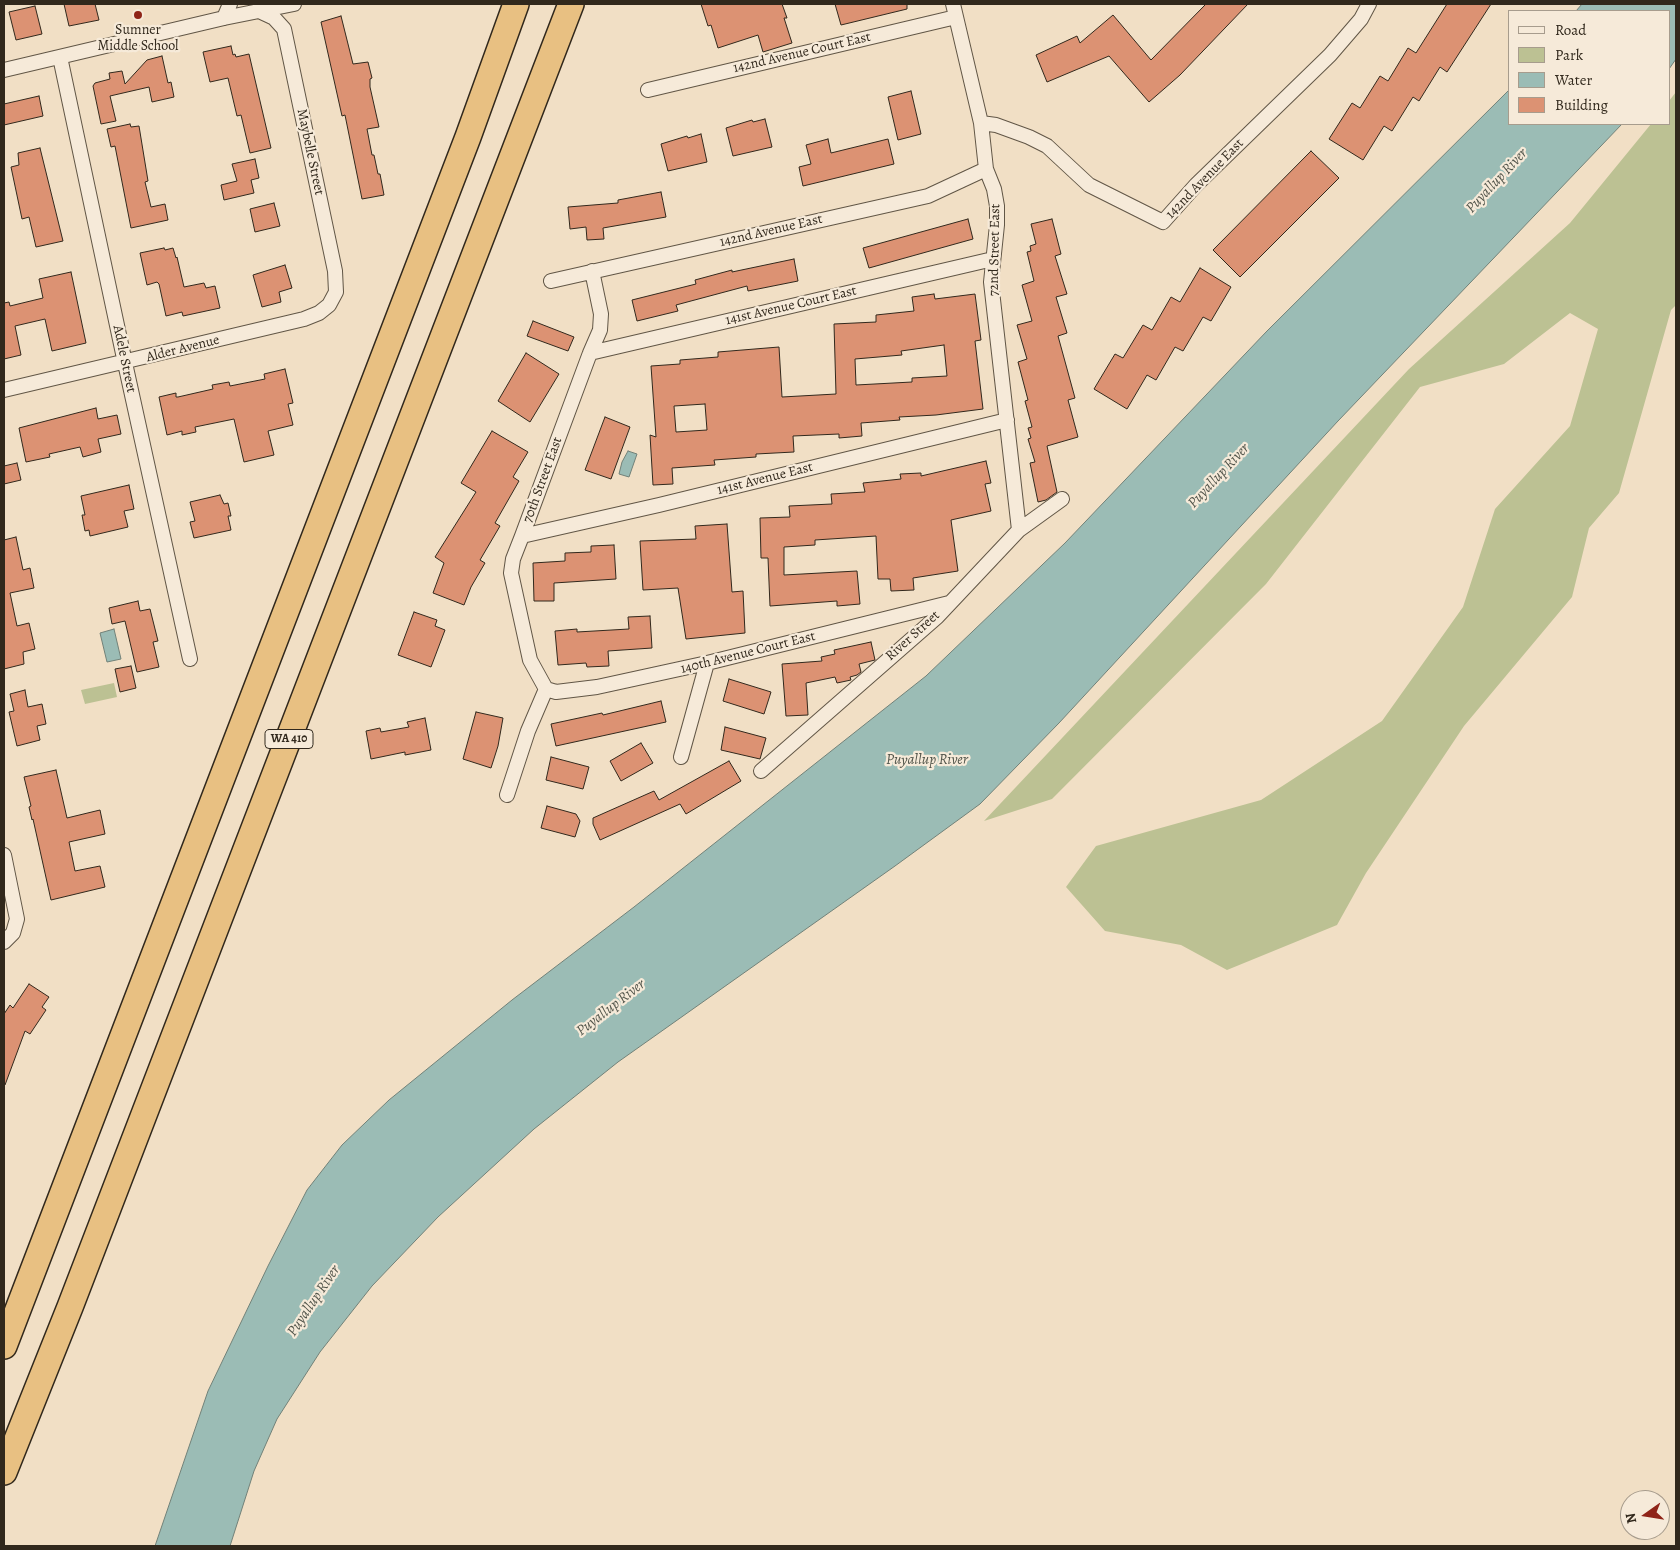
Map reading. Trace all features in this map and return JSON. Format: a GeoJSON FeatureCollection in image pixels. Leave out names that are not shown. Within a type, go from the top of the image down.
{"type":"FeatureCollection","features":[{"type":"Feature","properties":{"kind":"highway"},"geometry":{"type":"LineString","coordinates":[[4,1346],[468,137],[516,4]]}},
{"type":"Feature","properties":{"kind":"highway","name":"WA 410"},"geometry":{"type":"LineString","coordinates":[[4,1472],[70,1307],[571,4]]}},
{"type":"Feature","properties":{"kind":"street"},"geometry":{"type":"LineString","coordinates":[[224,18],[230,4]]}},
{"type":"Feature","properties":{"kind":"street"},"geometry":{"type":"LineString","coordinates":[[4,70],[224,18],[294,4]]}},
{"type":"Feature","properties":{"kind":"street","name":"142nd Avenue East"},"geometry":{"type":"LineString","coordinates":[[981,123],[996,125],[1047,146],[1089,185],[1163,222],[1190,192],[1330,55],[1361,19],[1369,4]]}},
{"type":"Feature","properties":{"kind":"street","name":"72nd Street East"},"geometry":{"type":"LineString","coordinates":[[954,10],[981,123],[986,169],[998,206],[991,282],[1019,530]]}},
{"type":"Feature","properties":{"kind":"street","name":"142nd Avenue Court East"},"geometry":{"type":"LineString","coordinates":[[648,90],[954,10]]}},
{"type":"Feature","properties":{"kind":"street","name":"Maybelle Street"},"geometry":{"type":"LineString","coordinates":[[259,11],[274,18],[284,29],[335,271],[336,292],[329,305]]}},
{"type":"Feature","properties":{"kind":"street","name":"Adele Street"},"geometry":{"type":"LineString","coordinates":[[60,57],[124,363],[190,659]]}},
{"type":"Feature","properties":{"kind":"street","name":"142nd Avenue East"},"geometry":{"type":"LineString","coordinates":[[552,281],[928,196],[986,169]]}},
{"type":"Feature","properties":{"kind":"street","name":"141st Avenue Court East"},"geometry":{"type":"LineString","coordinates":[[590,353],[993,259]]}},
{"type":"Feature","properties":{"kind":"street","name":"70th Street East"},"geometry":{"type":"LineString","coordinates":[[546,689],[530,660],[513,584],[513,559],[600,330],[601,314],[592,271]]}},
{"type":"Feature","properties":{"kind":"street","name":"Alder Avenue"},"geometry":{"type":"LineString","coordinates":[[4,390],[304,319],[318,313],[329,305]]}},
{"type":"Feature","properties":{"kind":"street","name":"141st Avenue East"},"geometry":{"type":"LineString","coordinates":[[522,536],[659,505],[1007,420]]}},
{"type":"Feature","properties":{"kind":"street","name":"River Street"},"geometry":{"type":"LineString","coordinates":[[761,771],[936,617],[1019,530],[1062,499]]}},
{"type":"Feature","properties":{"kind":"street","name":"140th Avenue Court East"},"geometry":{"type":"LineString","coordinates":[[546,689],[556,692],[597,687],[707,664],[949,603]]}},
{"type":"Feature","properties":{"kind":"street"},"geometry":{"type":"LineString","coordinates":[[681,756],[707,664]]}},
{"type":"Feature","properties":{"kind":"street"},"geometry":{"type":"LineString","coordinates":[[507,795],[528,730],[546,689]]}},
{"type":"Feature","properties":{"kind":"street"},"geometry":{"type":"LineString","coordinates":[[4,855],[17,916],[15,930],[4,942]]}},
{"type":"Feature","properties":{"kind":"green space"},"geometry":{"type":"Polygon","coordinates":[[[1676,92],[1676,305],[1671,310],[1619,493],[1589,528],[1572,597],[1464,726],[1366,873],[1337,925],[1227,970],[1181,945],[1105,931],[1066,887],[1096,846],[1261,800],[1382,721],[1463,607],[1495,509],[1570,426],[1598,329],[1570,313],[1504,364],[1420,387],[1266,584],[1052,799],[984,821],[1409,369],[1570,223],[1650,125],[1670,125],[1670,100],[1676,92]]]}},
{"type":"Feature","properties":{"kind":"green space"},"geometry":{"type":"Polygon","coordinates":[[[114,683],[117,697],[85,704],[81,690],[114,683]]]}},
{"type":"Feature","properties":{"kind":"water"},"geometry":{"type":"Polygon","coordinates":[[[1582,4],[1676,4],[1676,59],[1670,68],[1670,10],[1577,10],[1582,4]]]}},
{"type":"Feature","properties":{"kind":"water","name":"Puyallup River"},"geometry":{"type":"Polygon","coordinates":[[[1508,91],[1508,125],[1621,125],[1338,421],[1059,723],[980,804],[618,1062],[534,1129],[438,1217],[372,1286],[320,1352],[277,1419],[254,1471],[230,1546],[155,1546],[208,1391],[307,1190],[342,1145],[389,1100],[512,1000],[634,907],[926,676],[1065,543],[1267,331],[1508,91]]]}},
{"type":"Feature","properties":{"kind":"water"},"geometry":{"type":"Polygon","coordinates":[[[628,451],[637,454],[629,477],[619,474],[622,462],[628,451]]]}},
{"type":"Feature","properties":{"kind":"water"},"geometry":{"type":"Polygon","coordinates":[[[114,629],[121,659],[107,662],[100,633],[114,629]]]}},
{"type":"Feature","properties":{"kind":"building"},"geometry":{"type":"Polygon","coordinates":[[[64,4],[95,4],[99,20],[69,26],[64,4]]]}},
{"type":"Feature","properties":{"kind":"building"},"geometry":{"type":"Polygon","coordinates":[[[701,4],[782,4],[787,18],[784,18],[792,43],[763,52],[758,35],[718,48],[711,25],[708,26],[701,4]]]}},
{"type":"Feature","properties":{"kind":"building"},"geometry":{"type":"Polygon","coordinates":[[[835,4],[907,4],[907,9],[841,25],[835,4]]]}},
{"type":"Feature","properties":{"kind":"building"},"geometry":{"type":"Polygon","coordinates":[[[1206,4],[1248,4],[1180,75],[1149,102],[1109,56],[1047,82],[1036,55],[1077,36],[1080,43],[1113,15],[1151,60],[1206,4]]]}},
{"type":"Feature","properties":{"kind":"building"},"geometry":{"type":"Polygon","coordinates":[[[1447,4],[1491,4],[1447,72],[1440,67],[1419,101],[1413,97],[1392,131],[1384,126],[1363,160],[1329,139],[1352,103],[1360,108],[1380,76],[1388,81],[1408,48],[1416,53],[1447,4]]]}},
{"type":"Feature","properties":{"kind":"building"},"geometry":{"type":"Polygon","coordinates":[[[35,6],[42,34],[16,40],[9,12],[35,6]]]}},
{"type":"Feature","properties":{"kind":"building"},"geometry":{"type":"Polygon","coordinates":[[[341,16],[353,64],[368,62],[372,78],[370,79],[370,87],[379,127],[367,129],[372,155],[374,155],[378,174],[380,174],[384,195],[362,199],[345,115],[342,116],[321,22],[341,16]]]}},
{"type":"Feature","properties":{"kind":"building"},"geometry":{"type":"Polygon","coordinates":[[[231,46],[233,55],[235,54],[236,57],[249,54],[271,148],[250,153],[241,115],[237,116],[228,78],[210,82],[203,52],[231,46]]]}},
{"type":"Feature","properties":{"kind":"building"},"geometry":{"type":"Polygon","coordinates":[[[162,56],[168,83],[171,82],[174,97],[152,102],[149,87],[110,96],[116,121],[101,124],[93,86],[95,83],[110,79],[109,73],[122,71],[125,84],[147,60],[162,56]]]}},
{"type":"Feature","properties":{"kind":"building"},"geometry":{"type":"Polygon","coordinates":[[[911,91],[921,134],[898,140],[888,97],[911,91]]]}},
{"type":"Feature","properties":{"kind":"building"},"geometry":{"type":"Polygon","coordinates":[[[39,96],[43,116],[4,125],[4,104],[39,96]]]}},
{"type":"Feature","properties":{"kind":"building"},"geometry":{"type":"Polygon","coordinates":[[[765,119],[772,147],[733,156],[726,128],[752,120],[753,122],[765,119]]]}},
{"type":"Feature","properties":{"kind":"building"},"geometry":{"type":"Polygon","coordinates":[[[130,124],[131,127],[139,126],[148,181],[145,182],[151,207],[165,204],[168,220],[131,228],[115,146],[111,147],[107,129],[130,124]]]}},
{"type":"Feature","properties":{"kind":"building"},"geometry":{"type":"Polygon","coordinates":[[[701,134],[707,162],[668,171],[661,144],[701,134]]]}},
{"type":"Feature","properties":{"kind":"building"},"geometry":{"type":"Polygon","coordinates":[[[828,139],[831,153],[888,139],[894,164],[803,186],[799,167],[811,164],[806,145],[828,139]]]}},
{"type":"Feature","properties":{"kind":"building"},"geometry":{"type":"Polygon","coordinates":[[[40,148],[63,241],[36,247],[29,217],[22,219],[11,167],[19,165],[18,153],[40,148]]]}},
{"type":"Feature","properties":{"kind":"building"},"geometry":{"type":"Polygon","coordinates":[[[1311,151],[1339,178],[1240,277],[1213,250],[1311,151]]]}},
{"type":"Feature","properties":{"kind":"building"},"geometry":{"type":"Polygon","coordinates":[[[255,159],[259,178],[251,180],[254,193],[224,200],[221,185],[237,181],[232,164],[255,159]]]}},
{"type":"Feature","properties":{"kind":"building"},"geometry":{"type":"Polygon","coordinates":[[[661,192],[666,217],[603,228],[604,239],[587,240],[586,227],[570,229],[568,207],[618,203],[618,200],[661,192]]]}},
{"type":"Feature","properties":{"kind":"building"},"geometry":{"type":"Polygon","coordinates":[[[274,203],[280,226],[255,232],[250,209],[274,203]]]}},
{"type":"Feature","properties":{"kind":"building"},"geometry":{"type":"Polygon","coordinates":[[[968,219],[973,239],[869,268],[863,248],[968,219]]]}},
{"type":"Feature","properties":{"kind":"building"},"geometry":{"type":"Polygon","coordinates":[[[1052,219],[1061,254],[1055,256],[1067,294],[1056,297],[1067,333],[1058,336],[1075,398],[1068,400],[1078,437],[1047,446],[1057,492],[1046,500],[1038,502],[1030,463],[1035,462],[1028,439],[1031,438],[1028,428],[1032,427],[1025,401],[1028,400],[1018,362],[1027,359],[1017,325],[1032,321],[1022,285],[1034,281],[1027,252],[1031,251],[1030,246],[1036,244],[1031,224],[1052,219]]]}},
{"type":"Feature","properties":{"kind":"building"},"geometry":{"type":"Polygon","coordinates":[[[164,248],[165,250],[173,248],[184,287],[204,283],[206,288],[215,286],[220,308],[183,316],[182,312],[166,316],[159,284],[157,282],[147,285],[140,253],[164,248]]]}},
{"type":"Feature","properties":{"kind":"building"},"geometry":{"type":"Polygon","coordinates":[[[794,259],[798,281],[748,291],[747,286],[676,305],[678,311],[637,321],[632,300],[696,284],[695,280],[732,270],[732,272],[794,259]]]}},
{"type":"Feature","properties":{"kind":"building"},"geometry":{"type":"Polygon","coordinates":[[[285,265],[292,288],[279,292],[281,302],[262,307],[253,275],[285,265]]]}},
{"type":"Feature","properties":{"kind":"building"},"geometry":{"type":"Polygon","coordinates":[[[1200,268],[1231,287],[1211,321],[1203,317],[1183,351],[1175,347],[1156,380],[1147,375],[1127,409],[1094,389],[1115,354],[1123,358],[1143,325],[1152,330],[1171,297],[1180,302],[1200,268]]]}},
{"type":"Feature","properties":{"kind":"building"},"geometry":{"type":"Polygon","coordinates":[[[71,272],[86,343],[52,351],[45,319],[15,326],[21,355],[4,359],[4,303],[9,302],[10,306],[43,298],[39,279],[71,272]]]}},
{"type":"Feature","properties":{"kind":"building"},"geometry":{"type":"Polygon","coordinates":[[[934,294],[935,299],[975,294],[981,340],[975,341],[983,409],[936,415],[899,417],[900,420],[861,423],[862,436],[839,438],[839,434],[793,436],[794,452],[756,454],[756,457],[714,460],[715,465],[672,468],[673,484],[653,485],[650,435],[656,437],[651,366],[680,364],[680,360],[718,357],[718,352],[779,347],[782,397],[836,394],[834,324],[876,322],[876,315],[914,311],[912,297],[934,294]],[[944,345],[901,351],[902,355],[855,359],[856,385],[912,382],[912,378],[947,376],[944,345]],[[705,404],[674,406],[676,432],[707,430],[705,404]]]}},
{"type":"Feature","properties":{"kind":"building"},"geometry":{"type":"Polygon","coordinates":[[[533,321],[574,337],[568,351],[527,336],[533,321]]]}},
{"type":"Feature","properties":{"kind":"building"},"geometry":{"type":"Polygon","coordinates":[[[526,353],[559,374],[530,422],[498,401],[526,353]]]}},
{"type":"Feature","properties":{"kind":"building"},"geometry":{"type":"Polygon","coordinates":[[[285,369],[293,403],[288,404],[293,425],[268,431],[274,455],[244,462],[234,419],[195,427],[196,432],[182,435],[182,431],[167,435],[159,397],[176,393],[176,397],[178,397],[213,389],[212,385],[229,382],[230,386],[265,379],[264,374],[285,369]]]}},
{"type":"Feature","properties":{"kind":"building"},"geometry":{"type":"Polygon","coordinates":[[[96,408],[98,419],[117,415],[121,434],[98,439],[101,452],[83,457],[80,447],[49,454],[50,457],[26,462],[19,428],[96,408]]]}},
{"type":"Feature","properties":{"kind":"building"},"geometry":{"type":"Polygon","coordinates":[[[605,417],[630,427],[611,479],[585,470],[605,417]]]}},
{"type":"Feature","properties":{"kind":"building"},"geometry":{"type":"Polygon","coordinates":[[[492,431],[528,452],[513,477],[519,481],[495,523],[500,526],[480,560],[485,563],[471,587],[464,605],[433,593],[444,563],[435,557],[476,492],[461,483],[492,431]]]}},
{"type":"Feature","properties":{"kind":"building"},"geometry":{"type":"Polygon","coordinates":[[[986,461],[991,483],[985,484],[991,511],[951,520],[958,571],[913,578],[914,590],[891,591],[890,579],[878,579],[876,536],[815,540],[815,545],[784,547],[784,575],[857,571],[860,604],[837,606],[837,601],[770,606],[768,558],[761,558],[760,518],[790,517],[789,506],[832,504],[831,494],[865,492],[863,483],[901,479],[900,474],[921,473],[921,476],[986,461]]]}},
{"type":"Feature","properties":{"kind":"building"},"geometry":{"type":"Polygon","coordinates":[[[17,463],[21,480],[4,484],[4,466],[17,463]]]}},
{"type":"Feature","properties":{"kind":"building"},"geometry":{"type":"Polygon","coordinates":[[[129,485],[134,509],[124,511],[128,527],[90,536],[89,530],[85,531],[82,515],[85,515],[81,496],[129,485]]]}},
{"type":"Feature","properties":{"kind":"building"},"geometry":{"type":"Polygon","coordinates":[[[220,495],[224,504],[228,503],[231,516],[228,516],[231,530],[194,538],[190,522],[195,521],[190,502],[220,495]]]}},
{"type":"Feature","properties":{"kind":"building"},"geometry":{"type":"Polygon","coordinates":[[[727,524],[732,592],[743,591],[745,633],[686,639],[678,588],[643,590],[640,541],[696,539],[695,526],[727,524]]]}},
{"type":"Feature","properties":{"kind":"building"},"geometry":{"type":"Polygon","coordinates":[[[16,537],[23,570],[30,568],[34,588],[10,593],[17,626],[29,623],[35,649],[23,652],[24,664],[4,669],[4,540],[16,537]]]}},
{"type":"Feature","properties":{"kind":"building"},"geometry":{"type":"Polygon","coordinates":[[[614,545],[616,579],[554,583],[554,601],[534,601],[533,563],[565,561],[565,553],[591,552],[591,546],[614,545]]]}},
{"type":"Feature","properties":{"kind":"building"},"geometry":{"type":"Polygon","coordinates":[[[138,601],[140,611],[150,609],[158,641],[153,642],[159,667],[137,672],[125,621],[112,624],[109,608],[138,601]]]}},
{"type":"Feature","properties":{"kind":"building"},"geometry":{"type":"Polygon","coordinates":[[[414,612],[437,620],[435,626],[445,630],[431,667],[398,655],[414,612]]]}},
{"type":"Feature","properties":{"kind":"building"},"geometry":{"type":"Polygon","coordinates":[[[650,616],[652,648],[608,651],[609,666],[587,667],[586,663],[558,665],[555,631],[577,629],[577,632],[629,629],[628,617],[650,616]]]}},
{"type":"Feature","properties":{"kind":"building"},"geometry":{"type":"Polygon","coordinates":[[[871,642],[875,660],[859,664],[861,672],[850,677],[851,680],[837,683],[835,677],[806,683],[808,715],[786,716],[782,664],[822,661],[821,657],[835,654],[834,650],[871,642]]]}},
{"type":"Feature","properties":{"kind":"building"},"geometry":{"type":"Polygon","coordinates":[[[131,666],[136,688],[120,692],[115,669],[131,666]]]}},
{"type":"Feature","properties":{"kind":"building"},"geometry":{"type":"Polygon","coordinates":[[[729,679],[771,692],[764,714],[723,701],[729,679]]]}},
{"type":"Feature","properties":{"kind":"building"},"geometry":{"type":"Polygon","coordinates":[[[25,690],[28,707],[42,704],[46,724],[37,726],[40,740],[17,746],[9,712],[14,711],[10,694],[25,690]]]}},
{"type":"Feature","properties":{"kind":"building"},"geometry":{"type":"Polygon","coordinates":[[[661,701],[666,722],[556,746],[551,724],[602,713],[603,715],[661,701]]]}},
{"type":"Feature","properties":{"kind":"building"},"geometry":{"type":"Polygon","coordinates":[[[476,712],[503,718],[498,746],[491,768],[463,759],[476,712]]]}},
{"type":"Feature","properties":{"kind":"building"},"geometry":{"type":"Polygon","coordinates":[[[425,718],[431,750],[405,755],[405,752],[371,759],[366,731],[380,728],[381,732],[409,727],[407,722],[425,718]]]}},
{"type":"Feature","properties":{"kind":"building"},"geometry":{"type":"Polygon","coordinates":[[[725,727],[766,738],[760,759],[721,750],[725,727]]]}},
{"type":"Feature","properties":{"kind":"building"},"geometry":{"type":"Polygon","coordinates":[[[641,743],[653,763],[621,781],[610,761],[641,743]]]}},
{"type":"Feature","properties":{"kind":"building"},"geometry":{"type":"Polygon","coordinates":[[[551,757],[589,767],[583,789],[546,780],[551,757]]]}},
{"type":"Feature","properties":{"kind":"building"},"geometry":{"type":"Polygon","coordinates":[[[729,761],[741,781],[686,814],[680,804],[600,840],[593,824],[593,818],[654,791],[659,800],[729,761]]]}},
{"type":"Feature","properties":{"kind":"building"},"geometry":{"type":"Polygon","coordinates":[[[56,770],[67,818],[100,810],[105,834],[69,842],[75,871],[100,866],[105,887],[51,900],[29,807],[31,806],[24,777],[56,770]]]}},
{"type":"Feature","properties":{"kind":"building"},"geometry":{"type":"Polygon","coordinates":[[[547,806],[576,814],[580,821],[575,837],[541,828],[547,806]]]}},
{"type":"Feature","properties":{"kind":"building"},"geometry":{"type":"Polygon","coordinates":[[[29,984],[49,997],[42,1007],[46,1010],[30,1034],[25,1031],[4,1085],[4,1014],[10,1005],[13,1008],[29,984]]]}},
{"type":"Feature","properties":{"kind":"place","name":"Sumner Middle School"},"geometry":{"type":"Point","coordinates":[138,15]}}]}
